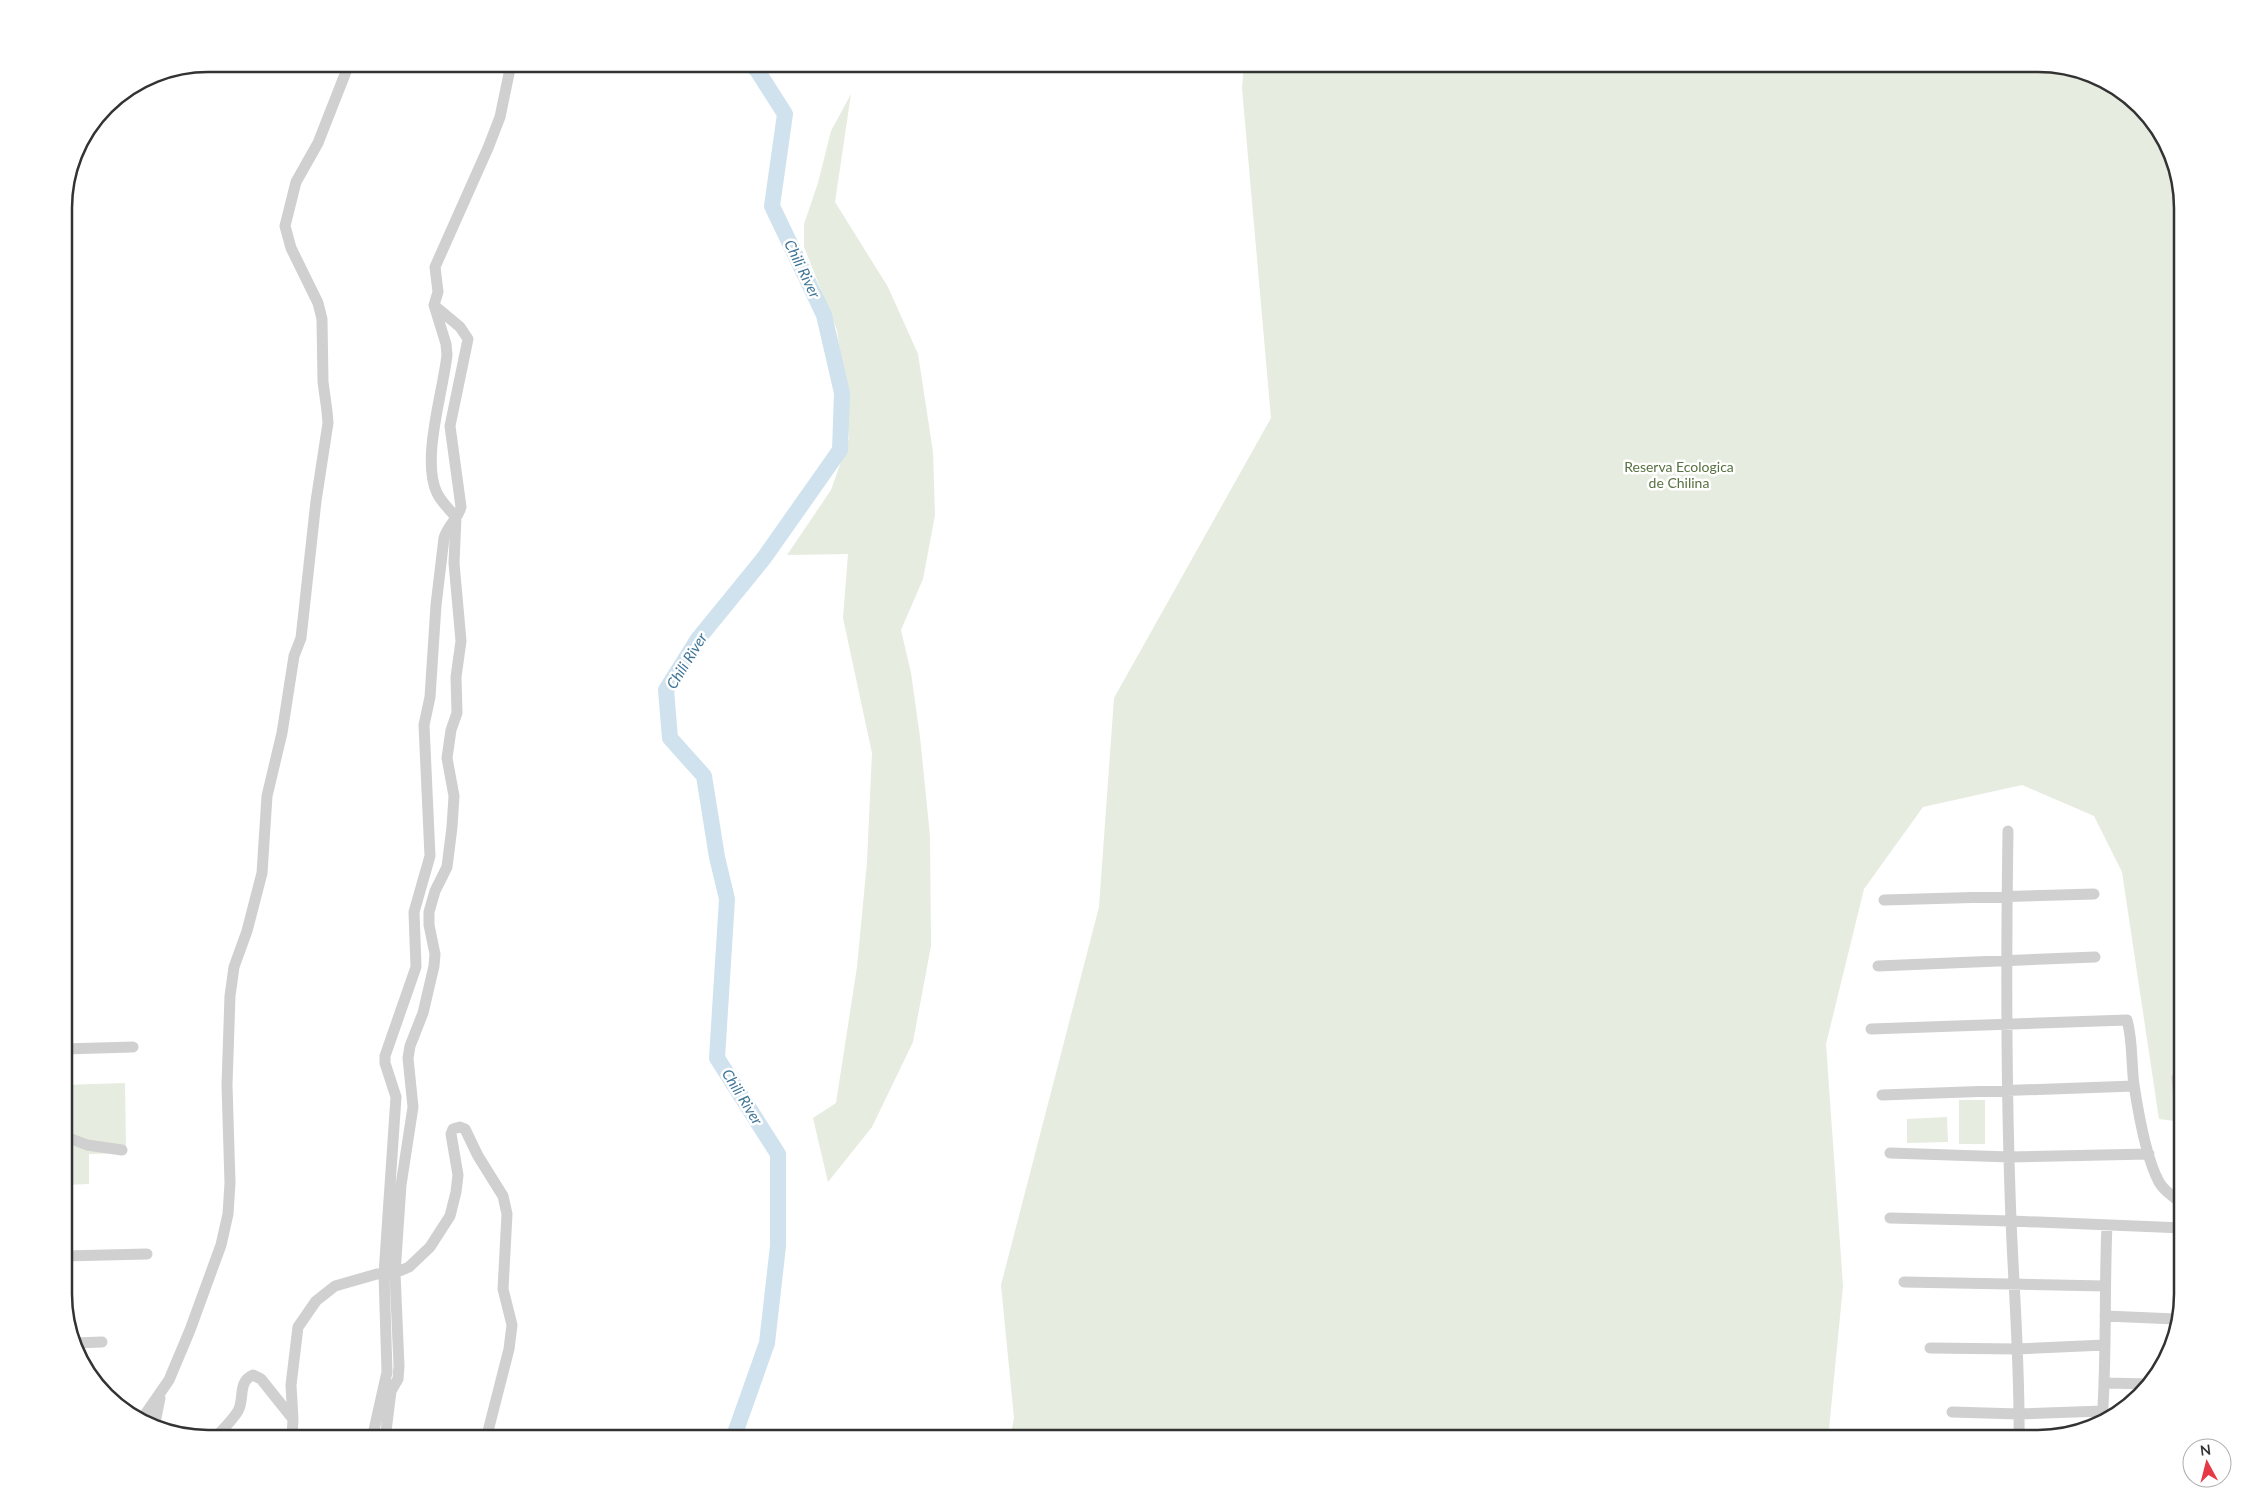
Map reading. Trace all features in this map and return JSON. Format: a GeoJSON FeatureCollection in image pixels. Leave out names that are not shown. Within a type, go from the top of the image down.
{"type":"FeatureCollection","features":[{"type":"Feature","properties":{"kind":"street"},"geometry":{"type":"LineString","coordinates":[[145,1415],[169,1380],[190,1330],[221,1245],[228,1214],[230,1183],[227,1085],[230,996],[234,967],[247,931],[262,873],[267,796],[282,733],[294,656],[301,638],[316,501],[328,423],[323,382],[322,319],[318,302],[291,248],[284,226],[296,182],[318,144],[346,72]]}},
{"type":"Feature","properties":{"kind":"street"},"geometry":{"type":"LineString","coordinates":[[386,1430],[392,1391],[398,1379],[399,1366],[390,1274],[413,1107],[409,1052],[423,1013],[434,966],[435,954],[429,926],[429,912],[434,891],[447,867],[451,846],[454,796],[447,758],[451,730],[457,713],[456,677],[461,640],[454,562],[456,517],[440,499],[433,479],[433,431],[446,355],[446,344],[434,305],[438,292],[435,276],[436,259],[488,148],[500,117],[509,72]]}},
{"type":"Feature","properties":{"kind":"street"},"geometry":{"type":"LineString","coordinates":[[374,1430],[387,1372],[396,1096],[385,1062],[385,1056],[416,967],[414,912],[420,885],[428,866],[431,846],[426,795],[425,720],[430,697],[436,605],[444,538],[450,523],[456,517],[461,507],[450,426],[468,339],[460,328],[434,305]]}},
{"type":"Feature","properties":{"kind":"street"},"geometry":{"type":"LineString","coordinates":[[2008,831],[2006,960],[2008,1091],[2019,1430]]}},
{"type":"Feature","properties":{"kind":"street"},"geometry":{"type":"LineString","coordinates":[[1884,900],[2094,894]]}},
{"type":"Feature","properties":{"kind":"street"},"geometry":{"type":"LineString","coordinates":[[1878,966],[2095,957]]}},
{"type":"Feature","properties":{"kind":"street"},"geometry":{"type":"LineString","coordinates":[[1871,1029],[2126,1020],[2130,1032],[2134,1086],[2149,1154],[2159,1182],[2174,1197]]}},
{"type":"Feature","properties":{"kind":"street"},"geometry":{"type":"LineString","coordinates":[[73,1049],[133,1048]]}},
{"type":"Feature","properties":{"kind":"street"},"geometry":{"type":"LineString","coordinates":[[1882,1095],[2134,1086]]}},
{"type":"Feature","properties":{"kind":"street"},"geometry":{"type":"LineString","coordinates":[[292,1430],[291,1385],[298,1327],[316,1301],[335,1286],[390,1274],[409,1267],[423,1256],[450,1216],[458,1175],[451,1134],[455,1128],[463,1128],[503,1196],[507,1214],[503,1289],[512,1325],[509,1350],[488,1430]]}},
{"type":"Feature","properties":{"kind":"street"},"geometry":{"type":"LineString","coordinates":[[73,1140],[87,1145],[122,1150]]}},
{"type":"Feature","properties":{"kind":"street"},"geometry":{"type":"LineString","coordinates":[[1890,1153],[2010,1157],[2149,1154]]}},
{"type":"Feature","properties":{"kind":"street"},"geometry":{"type":"LineString","coordinates":[[1890,1218],[2174,1228]]}},
{"type":"Feature","properties":{"kind":"street"},"geometry":{"type":"LineString","coordinates":[[2102,1414],[2105,1383],[2104,1286],[2107,1225]]}},
{"type":"Feature","properties":{"kind":"street"},"geometry":{"type":"LineString","coordinates":[[73,1256],[147,1254]]}},
{"type":"Feature","properties":{"kind":"street"},"geometry":{"type":"LineString","coordinates":[[1904,1282],[2104,1286]]}},
{"type":"Feature","properties":{"kind":"street"},"geometry":{"type":"LineString","coordinates":[[2104,1316],[2172,1319]]}},
{"type":"Feature","properties":{"kind":"street"},"geometry":{"type":"LineString","coordinates":[[82,1343],[102,1342]]}},
{"type":"Feature","properties":{"kind":"street"},"geometry":{"type":"LineString","coordinates":[[1930,1348],[2017,1349],[2105,1345]]}},
{"type":"Feature","properties":{"kind":"street"},"geometry":{"type":"LineString","coordinates":[[222,1430],[239,1411],[244,1384],[250,1376],[261,1379],[293,1419]]}},
{"type":"Feature","properties":{"kind":"street"},"geometry":{"type":"LineString","coordinates":[[2105,1383],[2141,1384]]}},
{"type":"Feature","properties":{"kind":"street"},"geometry":{"type":"LineString","coordinates":[[156,1420],[162,1390]]}},
{"type":"Feature","properties":{"kind":"street"},"geometry":{"type":"LineString","coordinates":[[1952,1412],[2097,1417]]}},
{"type":"Feature","properties":{"kind":"green space","name":"Reserva Ecologica de Chilina"},"geometry":{"type":"Polygon","coordinates":[[[1243,72],[2039,72],[2065,75],[2082,80],[2114,95],[2135,112],[2156,140],[2164,156],[2170,173],[2174,208],[2174,1121],[2159,1119],[2122,872],[2094,816],[2022,785],[1923,807],[1864,889],[1826,1044],[1843,1286],[1829,1430],[1012,1430],[1014,1418],[1001,1285],[1099,907],[1114,698],[1271,418],[1242,88],[1243,72]]]}},
{"type":"Feature","properties":{"kind":"green space"},"geometry":{"type":"Polygon","coordinates":[[[851,94],[835,202],[888,287],[918,354],[933,452],[935,515],[923,579],[901,630],[911,673],[920,737],[930,836],[931,946],[913,1042],[872,1127],[828,1182],[813,1118],[836,1103],[857,967],[867,862],[872,753],[843,618],[848,554],[787,555],[831,490],[849,439],[845,388],[837,330],[804,247],[804,224],[818,183],[831,131],[851,94]]]}},
{"type":"Feature","properties":{"kind":"green space"},"geometry":{"type":"Polygon","coordinates":[[[125,1083],[126,1153],[89,1154],[89,1184],[73,1185],[73,1085],[125,1083]]]}},
{"type":"Feature","properties":{"kind":"green space"},"geometry":{"type":"Polygon","coordinates":[[[1959,1100],[1985,1100],[1985,1144],[1959,1144],[1959,1100]]]}},
{"type":"Feature","properties":{"kind":"green space"},"geometry":{"type":"Polygon","coordinates":[[[1947,1117],[1948,1142],[1907,1143],[1907,1119],[1947,1117]]]}},
{"type":"Feature","properties":{"kind":"waterway","name":"Chili River"},"geometry":{"type":"LineString","coordinates":[[736,1430],[767,1343],[778,1246],[778,1154],[717,1058],[727,899],[717,857],[704,776],[670,738],[666,690],[698,639],[764,558],[840,450],[842,393],[824,315],[772,206],[785,114],[758,72]]}}]}
